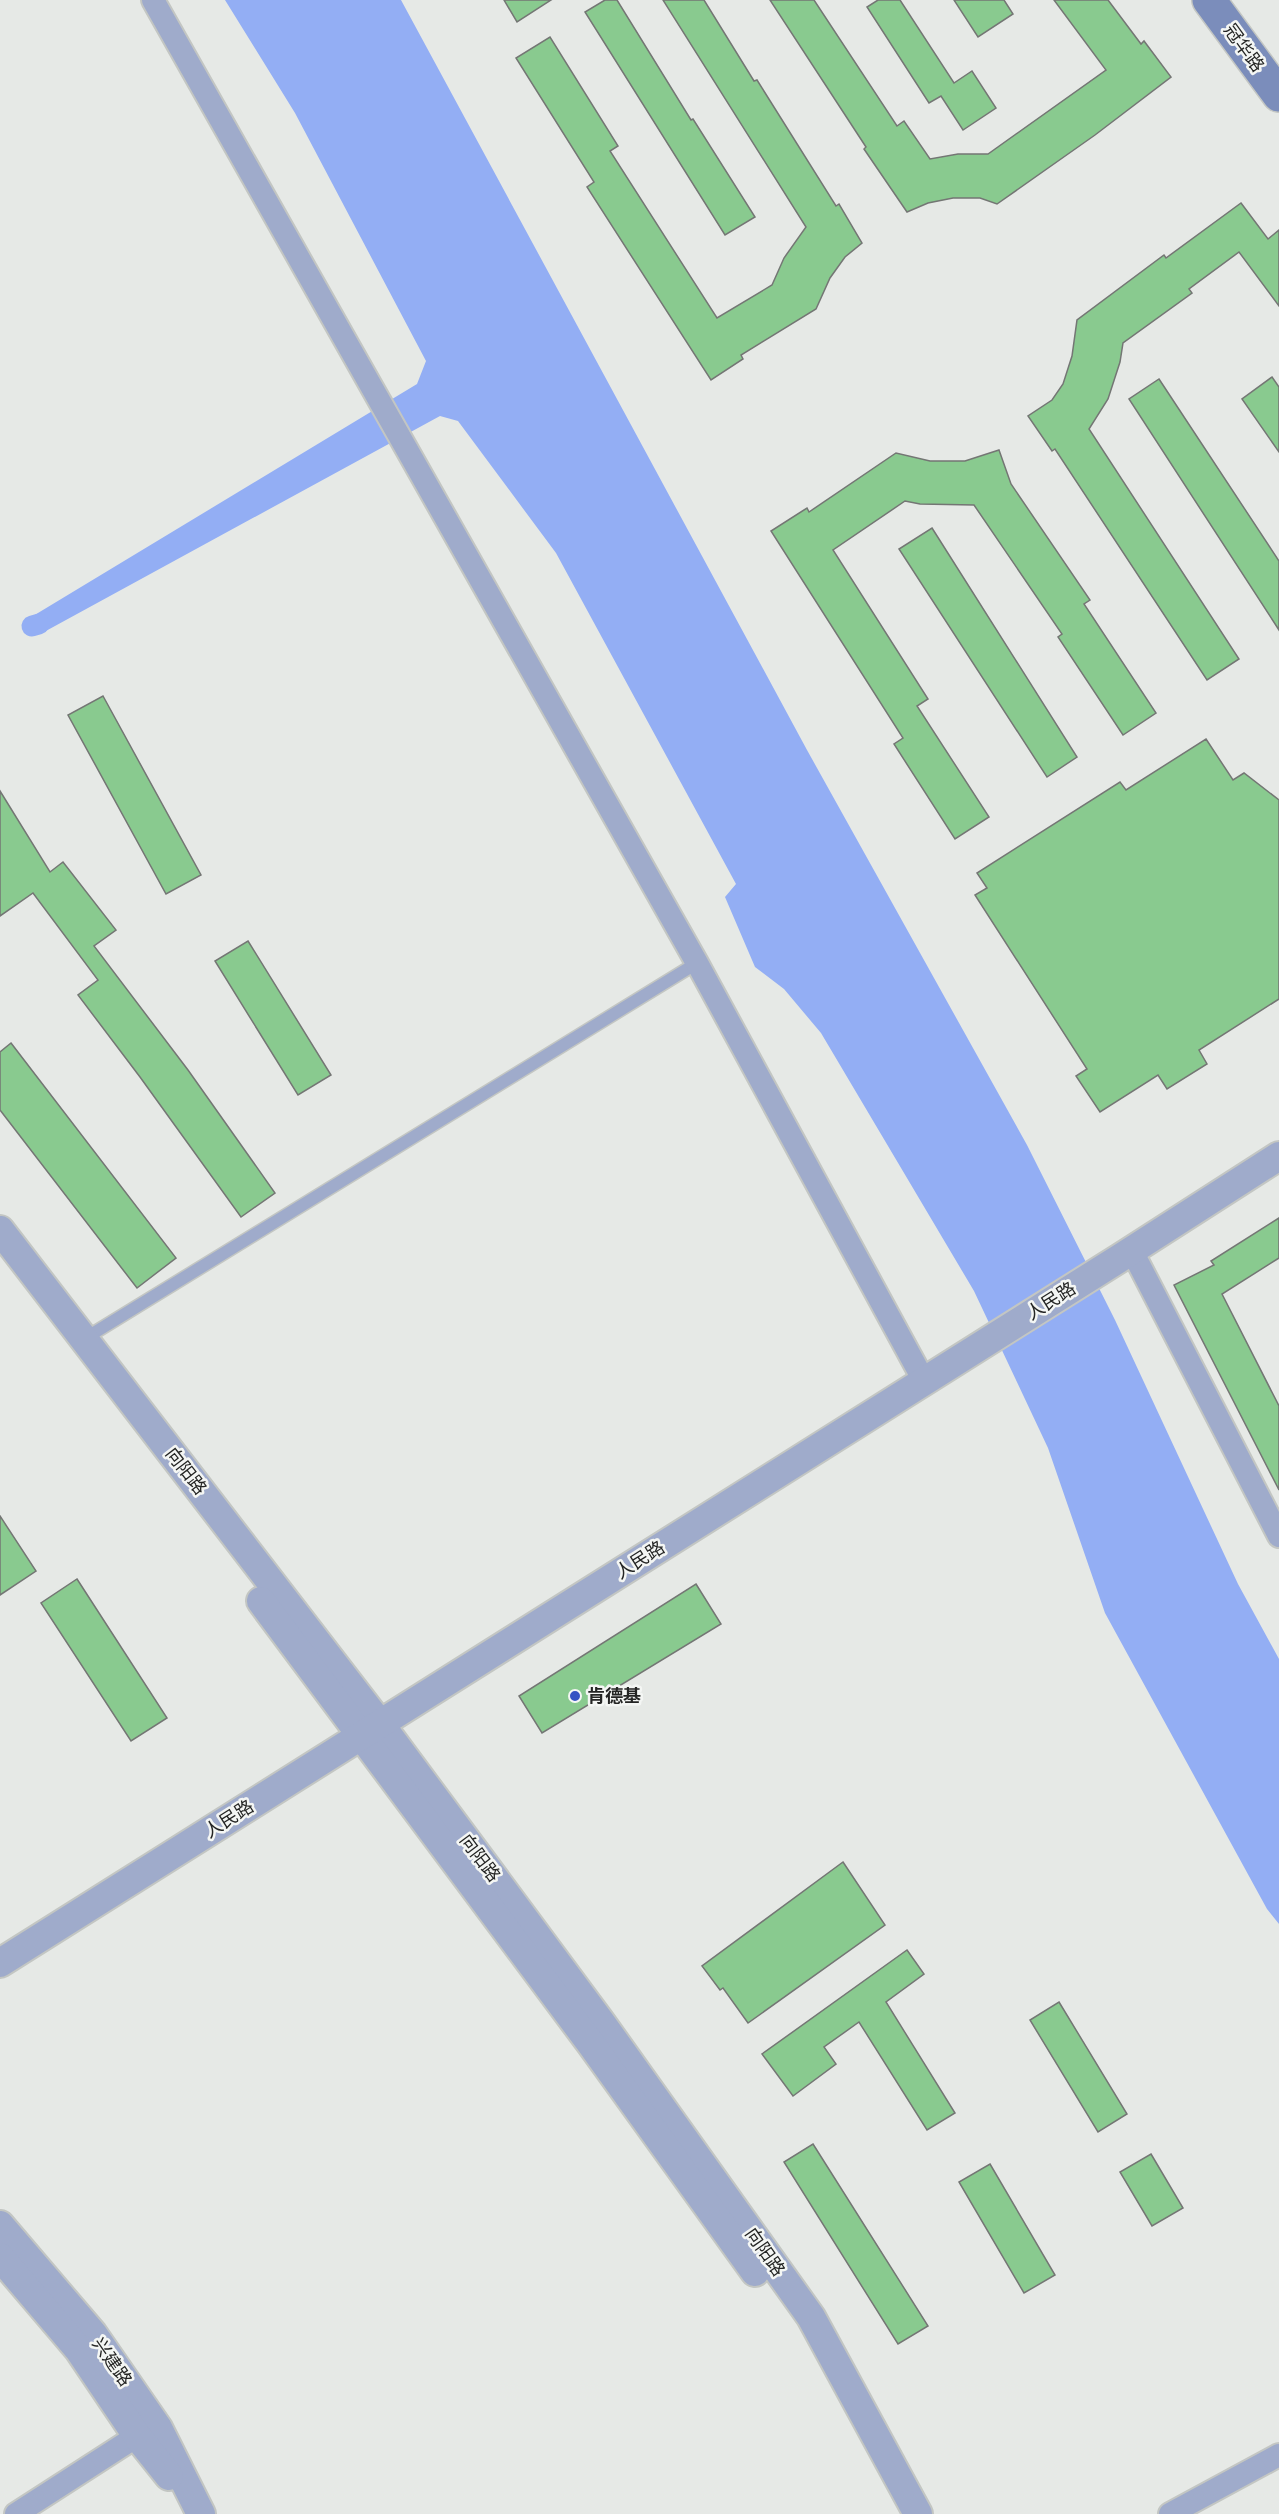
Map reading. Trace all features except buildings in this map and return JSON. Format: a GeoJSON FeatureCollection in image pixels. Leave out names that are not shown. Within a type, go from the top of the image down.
{"type":"FeatureCollection","features":[{"type":"Feature","properties":{"kind":"main road","name":"冠华路"},"geometry":{"type":"LineString","coordinates":[[1209,0],[1279,95]]}},
{"type":"Feature","properties":{"kind":"main road","name":"冠华路"},"geometry":{"type":"LineString","coordinates":[[1229,0],[1279,66]]}},
{"type":"Feature","properties":{"kind":"street"},"geometry":{"type":"LineString","coordinates":[[153,0],[697,963],[924,1381]]}},
{"type":"Feature","properties":{"kind":"street","name":"人民路"},"geometry":{"type":"LineString","coordinates":[[0,1963],[1279,1156]]}},
{"type":"Feature","properties":{"kind":"street","name":"向阳路"},"geometry":{"type":"LineString","coordinates":[[0,1230],[84,1339],[371,1729],[591,2044],[798,2332],[897,2514]]}},
{"type":"Feature","properties":{"kind":"street"},"geometry":{"type":"LineString","coordinates":[[1131,1251],[1279,1536]]}},
{"type":"Feature","properties":{"kind":"street","name":"向阳路"},"geometry":{"type":"LineString","coordinates":[[0,1262],[600,2021],[811,2317],[918,2514]]}},
{"type":"Feature","properties":{"kind":"street","name":"兴建路"},"geometry":{"type":"LineString","coordinates":[[0,2225],[93,2334],[158,2428],[200,2514]]}},
{"type":"Feature","properties":{"kind":"street","name":"兴建路"},"geometry":{"type":"LineString","coordinates":[[0,2257],[79,2350],[137,2436],[200,2514]]}},
{"type":"Feature","properties":{"kind":"street"},"geometry":{"type":"LineString","coordinates":[[16,2514],[137,2436]]}},
{"type":"Feature","properties":{"kind":"street"},"geometry":{"type":"LineString","coordinates":[[1170,2514],[1279,2456]]}},
{"type":"Feature","properties":{"kind":"lane"},"geometry":{"type":"LineString","coordinates":[[84,1339],[697,963]]}},
{"type":"Feature","properties":{"kind":"water"},"geometry":{"type":"Polygon","coordinates":[[[225,0],[401,0],[807,750],[1027,1145],[1115,1320],[1238,1584],[1279,1659],[1279,1924],[1267,1909],[1105,1613],[1048,1448],[974,1291],[821,1033],[784,989],[755,967],[725,897],[736,884],[556,553],[458,421],[440,416],[44,632],[33,616],[417,384],[426,361],[295,113],[225,0]]]}},
{"type":"Feature","properties":{"kind":"waterway"},"geometry":{"type":"LineString","coordinates":[[32,626],[39,624]]}},
{"type":"Feature","properties":{"kind":"place","name":"肯德基"},"geometry":{"type":"Point","coordinates":[575,1696]}}]}
